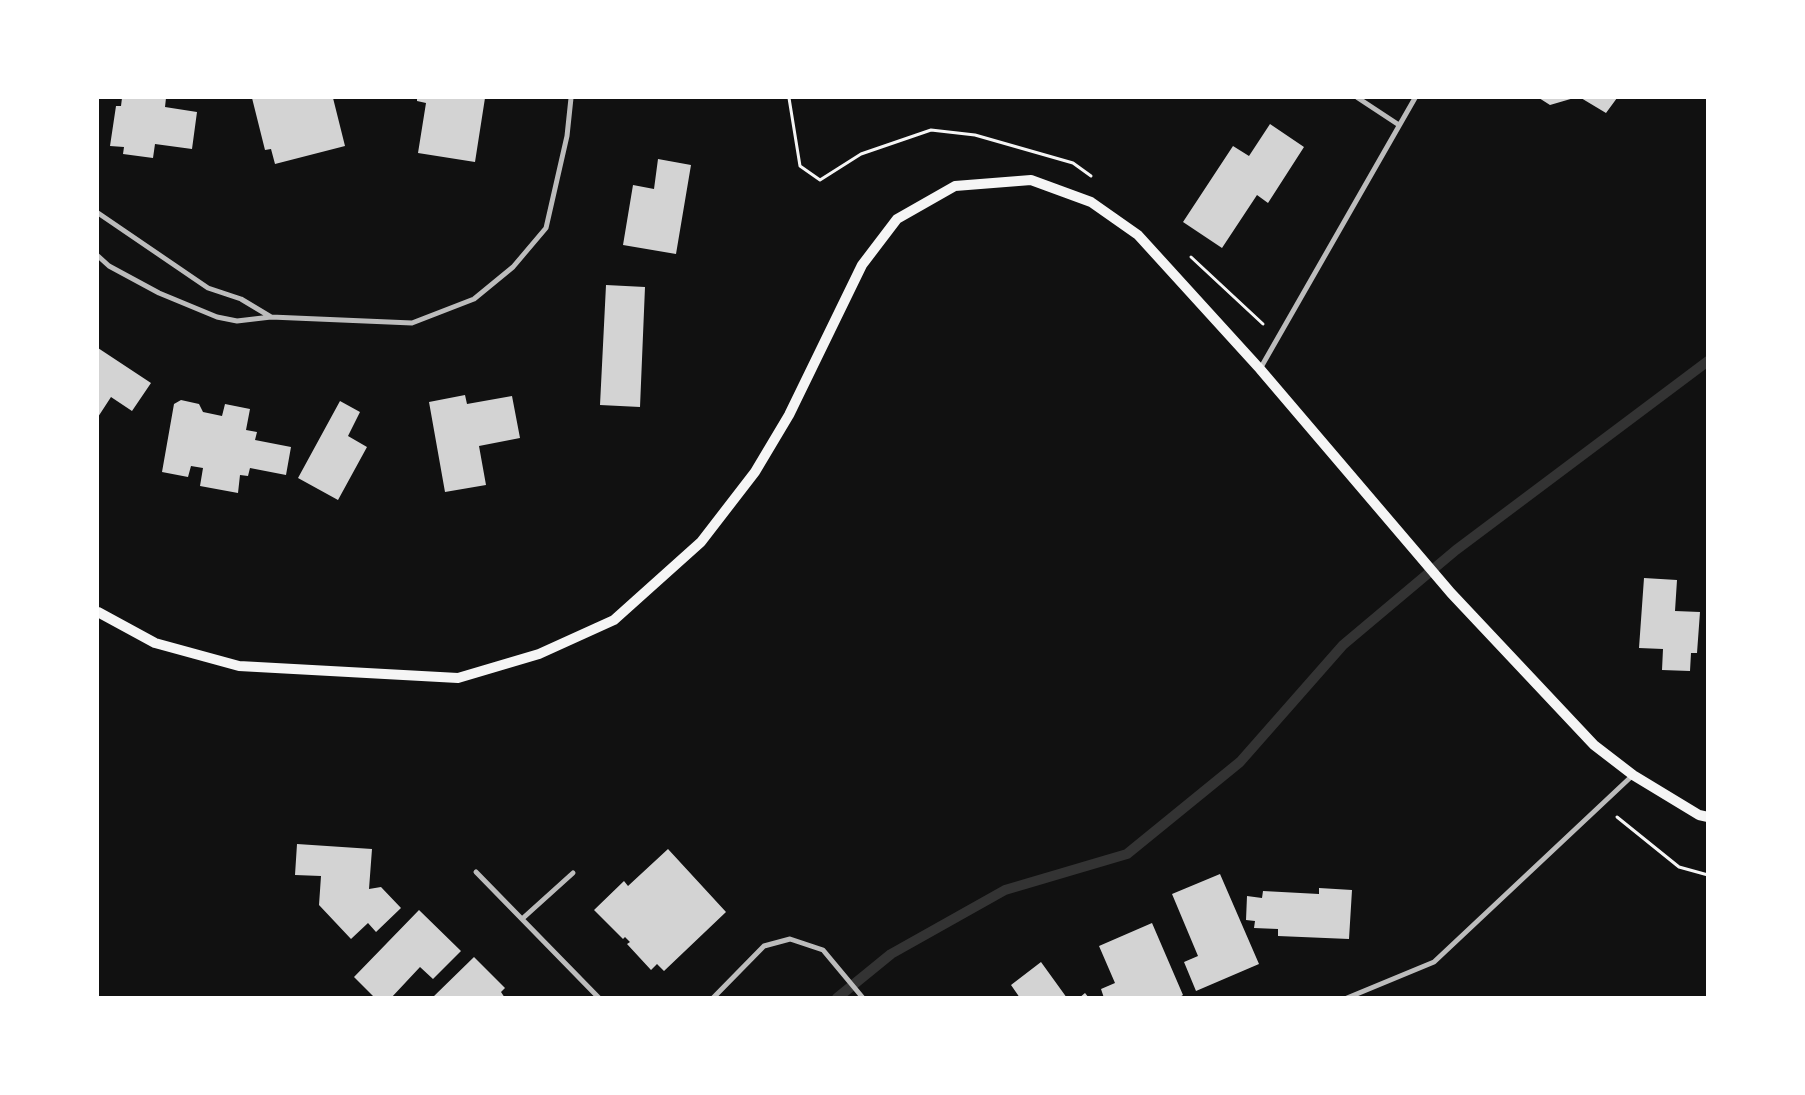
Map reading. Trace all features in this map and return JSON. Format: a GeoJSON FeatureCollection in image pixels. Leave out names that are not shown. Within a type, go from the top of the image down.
{"type":"FeatureCollection","features":[{"type":"Feature","properties":{"kind":"main road"},"geometry":{"type":"LineString","coordinates":[[98,612],[155,643],[239,666],[458,678],[539,654],[614,620],[702,542],[755,472],[790,415],[862,265],[897,219],[955,186],[1031,180],[1092,202],[1138,235],[1260,369],[1446,588],[1594,745],[1633,775],[1699,815],[1708,817]]}},
{"type":"Feature","properties":{"kind":"street"},"geometry":{"type":"LineString","coordinates":[[98,256],[109,266],[159,293],[217,317],[237,321],[272,317],[412,323],[474,300],[513,267],[546,228],[567,136],[571,98]]}},
{"type":"Feature","properties":{"kind":"street"},"geometry":{"type":"LineString","coordinates":[[1358,98],[1399,125]]}},
{"type":"Feature","properties":{"kind":"street"},"geometry":{"type":"LineString","coordinates":[[1260,369],[1415,98]]}},
{"type":"Feature","properties":{"kind":"street"},"geometry":{"type":"LineString","coordinates":[[98,213],[208,288],[241,299],[272,317]]}},
{"type":"Feature","properties":{"kind":"street"},"geometry":{"type":"LineString","coordinates":[[1348,998],[1434,962],[1633,775]]}},
{"type":"Feature","properties":{"kind":"street"},"geometry":{"type":"LineString","coordinates":[[476,872],[599,998]]}},
{"type":"Feature","properties":{"kind":"street"},"geometry":{"type":"LineString","coordinates":[[522,919],[573,873]]}},
{"type":"Feature","properties":{"kind":"street"},"geometry":{"type":"LineString","coordinates":[[713,998],[764,946],[790,939],[823,950],[863,998]]}},
{"type":"Feature","properties":{"kind":"path"},"geometry":{"type":"LineString","coordinates":[[1602,805],[1679,867],[1708,875]]}},
{"type":"Feature","properties":{"kind":"building"},"geometry":{"type":"Polygon","coordinates":[[[122,98],[166,98],[165,107],[197,112],[192,149],[155,144],[153,158],[123,154],[124,147],[110,146],[116,106],[121,106],[122,98]]]}},
{"type":"Feature","properties":{"kind":"building"},"geometry":{"type":"Polygon","coordinates":[[[252,98],[333,98],[345,146],[275,164],[271,149],[265,150],[252,98]]]}},
{"type":"Feature","properties":{"kind":"building"},"geometry":{"type":"Polygon","coordinates":[[[417,98],[485,98],[475,162],[418,153],[426,103],[417,101],[417,98]]]}},
{"type":"Feature","properties":{"kind":"building"},"geometry":{"type":"Polygon","coordinates":[[[1539,98],[1574,98],[1550,105],[1539,98]]]}},
{"type":"Feature","properties":{"kind":"building"},"geometry":{"type":"Polygon","coordinates":[[[1581,98],[1617,98],[1606,113],[1581,98]]]}},
{"type":"Feature","properties":{"kind":"building"},"geometry":{"type":"Polygon","coordinates":[[[1270,124],[1304,147],[1268,203],[1257,195],[1222,248],[1183,222],[1233,146],[1249,156],[1270,124]]]}},
{"type":"Feature","properties":{"kind":"building"},"geometry":{"type":"Polygon","coordinates":[[[658,159],[691,165],[676,254],[623,245],[633,185],[654,189],[658,159]]]}},
{"type":"Feature","properties":{"kind":"building"},"geometry":{"type":"Polygon","coordinates":[[[606,285],[645,287],[640,407],[600,405],[606,285]]]}},
{"type":"Feature","properties":{"kind":"building"},"geometry":{"type":"Polygon","coordinates":[[[98,348],[151,383],[132,411],[111,397],[98,417],[98,348]]]}},
{"type":"Feature","properties":{"kind":"building"},"geometry":{"type":"Polygon","coordinates":[[[465,395],[467,404],[512,396],[520,438],[479,446],[486,485],[445,492],[429,402],[465,395]]]}},
{"type":"Feature","properties":{"kind":"building"},"geometry":{"type":"Polygon","coordinates":[[[181,400],[199,404],[203,412],[222,416],[225,404],[250,409],[246,430],[257,432],[255,440],[291,447],[286,475],[250,468],[248,476],[240,475],[238,493],[200,486],[203,468],[191,466],[188,477],[162,472],[174,404],[181,400]]]}},
{"type":"Feature","properties":{"kind":"building"},"geometry":{"type":"Polygon","coordinates":[[[340,401],[360,412],[348,436],[367,447],[338,500],[298,478],[340,401]]]}},
{"type":"Feature","properties":{"kind":"building"},"geometry":{"type":"Polygon","coordinates":[[[1644,578],[1677,580],[1675,611],[1700,612],[1697,653],[1691,653],[1690,671],[1662,670],[1663,649],[1639,648],[1644,578]]]}},
{"type":"Feature","properties":{"kind":"building"},"geometry":{"type":"Polygon","coordinates":[[[297,844],[372,849],[369,889],[381,887],[401,908],[376,932],[368,923],[351,939],[319,905],[321,876],[295,875],[297,844]]]}},
{"type":"Feature","properties":{"kind":"building"},"geometry":{"type":"Polygon","coordinates":[[[668,849],[726,912],[664,971],[657,964],[651,970],[627,944],[630,942],[625,937],[623,939],[594,910],[624,881],[628,886],[668,849]]]}},
{"type":"Feature","properties":{"kind":"building"},"geometry":{"type":"Polygon","coordinates":[[[1220,874],[1259,964],[1196,991],[1184,962],[1198,956],[1172,894],[1220,874]]]}},
{"type":"Feature","properties":{"kind":"building"},"geometry":{"type":"Polygon","coordinates":[[[1319,888],[1352,890],[1349,939],[1278,936],[1278,929],[1254,928],[1255,921],[1246,920],[1247,896],[1262,898],[1263,891],[1319,894],[1319,888]]]}},
{"type":"Feature","properties":{"kind":"building"},"geometry":{"type":"Polygon","coordinates":[[[419,910],[461,951],[433,979],[420,967],[391,998],[375,998],[354,977],[419,910]]]}},
{"type":"Feature","properties":{"kind":"building"},"geometry":{"type":"Polygon","coordinates":[[[1152,923],[1183,995],[1178,998],[1104,998],[1101,989],[1115,983],[1099,946],[1152,923]]]}},
{"type":"Feature","properties":{"kind":"building"},"geometry":{"type":"Polygon","coordinates":[[[474,957],[505,988],[501,992],[505,998],[432,998],[474,957]]]}},
{"type":"Feature","properties":{"kind":"building"},"geometry":{"type":"Polygon","coordinates":[[[1041,962],[1067,998],[1020,998],[1011,985],[1041,962]]]}},
{"type":"Feature","properties":{"kind":"building"},"geometry":{"type":"Polygon","coordinates":[[[1085,993],[1089,998],[1079,998],[1085,993]]]}},
{"type":"Feature","properties":{"kind":"waterway"},"geometry":{"type":"LineString","coordinates":[[837,998],[891,954],[1005,890],[1127,854],[1240,762],[1343,645],[1456,550],[1708,361]]}}]}
